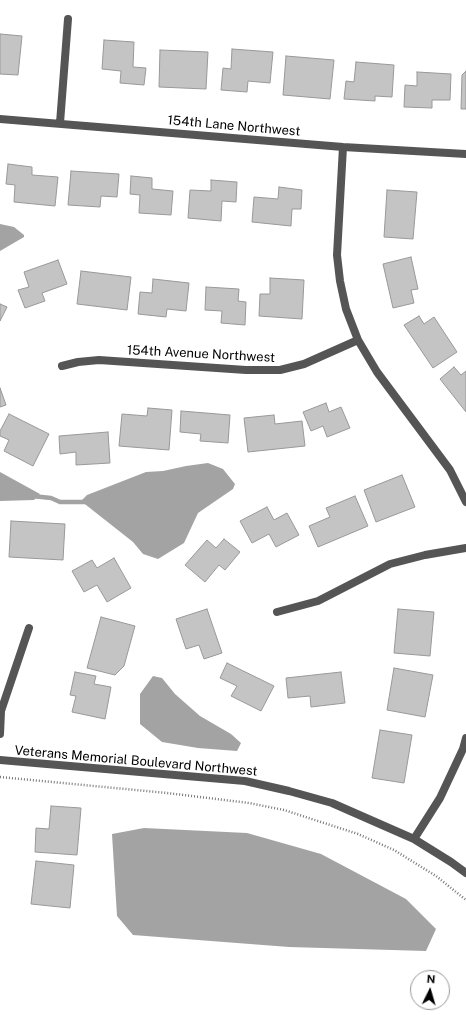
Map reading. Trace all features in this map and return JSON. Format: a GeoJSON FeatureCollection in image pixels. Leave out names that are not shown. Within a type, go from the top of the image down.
{"type":"FeatureCollection","features":[{"type":"Feature","properties":{"kind":"street"},"geometry":{"type":"LineString","coordinates":[[60,123],[68,19]]}},
{"type":"Feature","properties":{"kind":"street","name":"154th Lane Northwest"},"geometry":{"type":"LineString","coordinates":[[0,119],[343,147],[466,154]]}},
{"type":"Feature","properties":{"kind":"street"},"geometry":{"type":"LineString","coordinates":[[343,147],[337,255],[340,281],[346,309],[358,340],[377,372],[450,470],[466,502]]}},
{"type":"Feature","properties":{"kind":"street","name":"154th Avenue Northwest"},"geometry":{"type":"LineString","coordinates":[[62,366],[78,362],[99,360],[246,370],[280,370],[304,364],[358,340]]}},
{"type":"Feature","properties":{"kind":"street"},"geometry":{"type":"LineString","coordinates":[[277,612],[318,601],[390,564],[466,548]]}},
{"type":"Feature","properties":{"kind":"street"},"geometry":{"type":"LineString","coordinates":[[0,734],[1,712],[29,628]]}},
{"type":"Feature","properties":{"kind":"street"},"geometry":{"type":"LineString","coordinates":[[414,840],[440,798],[463,749],[466,738]]}},
{"type":"Feature","properties":{"kind":"street","name":"Veterans Memorial Boulevard Northwest"},"geometry":{"type":"LineString","coordinates":[[0,760],[245,781],[289,790],[332,803],[414,840],[451,862],[466,873]]}},
{"type":"Feature","properties":{"kind":"path"},"geometry":{"type":"LineString","coordinates":[[0,777],[249,803],[313,818],[358,834],[394,850],[436,876],[466,900]]}},
{"type":"Feature","properties":{"kind":"shaded area"},"geometry":{"type":"Polygon","coordinates":[[[0,224],[14,227],[24,235],[24,237],[0,251],[0,224]]]}},
{"type":"Feature","properties":{"kind":"shaded area"},"geometry":{"type":"Polygon","coordinates":[[[208,463],[223,469],[235,484],[233,489],[198,513],[184,543],[158,559],[143,554],[133,542],[81,501],[87,495],[146,472],[163,471],[208,463]]]}},
{"type":"Feature","properties":{"kind":"shaded area"},"geometry":{"type":"Polygon","coordinates":[[[0,472],[40,494],[34,500],[0,501],[0,472]]]}},
{"type":"Feature","properties":{"kind":"shaded area"},"geometry":{"type":"Polygon","coordinates":[[[153,676],[162,678],[175,694],[200,716],[231,734],[241,743],[237,751],[198,748],[162,742],[140,724],[140,694],[153,676]]]}},
{"type":"Feature","properties":{"kind":"shaded area"},"geometry":{"type":"Polygon","coordinates":[[[144,828],[247,833],[321,854],[406,899],[436,929],[426,951],[289,947],[133,935],[117,916],[112,834],[144,828]]]}},
{"type":"Feature","properties":{"kind":"building"},"geometry":{"type":"Polygon","coordinates":[[[0,34],[22,36],[18,75],[0,74],[0,34]]]}},
{"type":"Feature","properties":{"kind":"building"},"geometry":{"type":"Polygon","coordinates":[[[104,40],[134,42],[133,67],[146,68],[144,85],[120,83],[121,71],[102,69],[104,40]]]}},
{"type":"Feature","properties":{"kind":"building"},"geometry":{"type":"Polygon","coordinates":[[[232,49],[273,52],[270,83],[248,81],[247,92],[221,90],[223,68],[231,69],[232,49]]]}},
{"type":"Feature","properties":{"kind":"building"},"geometry":{"type":"Polygon","coordinates":[[[160,50],[208,52],[206,89],[159,87],[160,50]]]}},
{"type":"Feature","properties":{"kind":"building"},"geometry":{"type":"Polygon","coordinates":[[[286,56],[334,60],[330,99],[283,95],[286,56]]]}},
{"type":"Feature","properties":{"kind":"building"},"geometry":{"type":"Polygon","coordinates":[[[356,62],[394,65],[392,97],[375,96],[375,101],[344,99],[346,81],[354,82],[356,62]]]}},
{"type":"Feature","properties":{"kind":"building"},"geometry":{"type":"Polygon","coordinates":[[[466,71],[466,109],[461,109],[462,75],[466,71]]]}},
{"type":"Feature","properties":{"kind":"building"},"geometry":{"type":"Polygon","coordinates":[[[417,72],[451,74],[450,100],[432,100],[432,108],[404,107],[405,85],[417,86],[417,72]]]}},
{"type":"Feature","properties":{"kind":"building"},"geometry":{"type":"Polygon","coordinates":[[[8,164],[32,167],[32,175],[58,177],[55,206],[14,202],[15,185],[6,184],[8,164]]]}},
{"type":"Feature","properties":{"kind":"building"},"geometry":{"type":"Polygon","coordinates":[[[71,171],[119,174],[117,197],[101,196],[100,207],[68,205],[71,171]]]}},
{"type":"Feature","properties":{"kind":"building"},"geometry":{"type":"Polygon","coordinates":[[[131,176],[152,178],[152,189],[173,191],[171,215],[139,213],[140,195],[130,194],[131,176]]]}},
{"type":"Feature","properties":{"kind":"building"},"geometry":{"type":"Polygon","coordinates":[[[211,180],[237,182],[236,202],[222,201],[221,221],[188,218],[190,190],[211,191],[211,180]]]}},
{"type":"Feature","properties":{"kind":"building"},"geometry":{"type":"Polygon","coordinates":[[[279,187],[302,190],[301,209],[292,209],[291,226],[252,222],[254,197],[278,199],[279,187]]]}},
{"type":"Feature","properties":{"kind":"building"},"geometry":{"type":"Polygon","coordinates":[[[387,190],[417,192],[413,239],[384,237],[387,190]]]}},
{"type":"Feature","properties":{"kind":"building"},"geometry":{"type":"Polygon","coordinates":[[[411,257],[418,289],[411,290],[414,303],[393,308],[383,264],[411,257]]]}},
{"type":"Feature","properties":{"kind":"building"},"geometry":{"type":"Polygon","coordinates":[[[58,260],[67,284],[42,293],[45,301],[25,308],[18,290],[29,287],[24,272],[58,260]]]}},
{"type":"Feature","properties":{"kind":"building"},"geometry":{"type":"Polygon","coordinates":[[[81,271],[131,277],[127,310],[77,304],[81,271]]]}},
{"type":"Feature","properties":{"kind":"building"},"geometry":{"type":"Polygon","coordinates":[[[270,278],[304,280],[302,319],[259,316],[260,294],[270,294],[270,278]]]}},
{"type":"Feature","properties":{"kind":"building"},"geometry":{"type":"Polygon","coordinates":[[[153,279],[189,283],[186,311],[167,309],[166,317],[138,314],[140,292],[152,293],[153,279]]]}},
{"type":"Feature","properties":{"kind":"building"},"geometry":{"type":"Polygon","coordinates":[[[206,287],[239,289],[238,301],[246,302],[245,325],[221,323],[222,311],[205,310],[206,287]]]}},
{"type":"Feature","properties":{"kind":"building"},"geometry":{"type":"Polygon","coordinates":[[[0,304],[7,307],[0,321],[0,304]]]}},
{"type":"Feature","properties":{"kind":"building"},"geometry":{"type":"Polygon","coordinates":[[[419,316],[424,324],[434,317],[457,352],[433,368],[404,325],[419,316]]]}},
{"type":"Feature","properties":{"kind":"building"},"geometry":{"type":"Polygon","coordinates":[[[454,367],[461,375],[466,371],[466,412],[440,379],[454,367]]]}},
{"type":"Feature","properties":{"kind":"building"},"geometry":{"type":"Polygon","coordinates":[[[0,388],[6,405],[0,407],[0,388]]]}},
{"type":"Feature","properties":{"kind":"building"},"geometry":{"type":"Polygon","coordinates":[[[326,403],[329,412],[341,407],[350,428],[327,437],[323,426],[311,431],[303,412],[326,403]]]}},
{"type":"Feature","properties":{"kind":"building"},"geometry":{"type":"Polygon","coordinates":[[[148,408],[172,410],[169,450],[119,446],[122,414],[147,416],[148,408]]]}},
{"type":"Feature","properties":{"kind":"building"},"geometry":{"type":"Polygon","coordinates":[[[181,411],[230,415],[228,443],[200,441],[201,434],[180,432],[181,411]]]}},
{"type":"Feature","properties":{"kind":"building"},"geometry":{"type":"Polygon","coordinates":[[[9,414],[49,434],[33,466],[4,451],[9,440],[0,436],[0,431],[9,414]]]}},
{"type":"Feature","properties":{"kind":"building"},"geometry":{"type":"Polygon","coordinates":[[[274,415],[275,424],[302,421],[305,446],[248,452],[244,418],[274,415]]]}},
{"type":"Feature","properties":{"kind":"building"},"geometry":{"type":"Polygon","coordinates":[[[108,432],[110,463],[76,465],[76,452],[60,454],[59,436],[108,432]]]}},
{"type":"Feature","properties":{"kind":"building"},"geometry":{"type":"Polygon","coordinates":[[[402,475],[415,507],[376,522],[364,490],[402,475]]]}},
{"type":"Feature","properties":{"kind":"building"},"geometry":{"type":"Polygon","coordinates":[[[355,496],[368,526],[318,547],[309,526],[330,517],[326,508],[355,496]]]}},
{"type":"Feature","properties":{"kind":"building"},"geometry":{"type":"Polygon","coordinates":[[[267,507],[274,520],[287,513],[299,535],[276,547],[269,534],[252,543],[240,521],[267,507]]]}},
{"type":"Feature","properties":{"kind":"building"},"geometry":{"type":"Polygon","coordinates":[[[11,521],[65,524],[63,560],[9,557],[11,521]]]}},
{"type":"Feature","properties":{"kind":"building"},"geometry":{"type":"Polygon","coordinates":[[[224,539],[240,552],[225,570],[219,565],[205,582],[185,565],[207,540],[216,548],[224,539]]]}},
{"type":"Feature","properties":{"kind":"building"},"geometry":{"type":"Polygon","coordinates":[[[114,558],[131,588],[107,602],[97,585],[84,592],[72,571],[92,560],[97,568],[114,558]]]}},
{"type":"Feature","properties":{"kind":"building"},"geometry":{"type":"Polygon","coordinates":[[[207,609],[222,653],[204,659],[199,645],[186,649],[176,619],[207,609]]]}},
{"type":"Feature","properties":{"kind":"building"},"geometry":{"type":"Polygon","coordinates":[[[398,609],[434,612],[430,656],[394,653],[398,609]]]}},
{"type":"Feature","properties":{"kind":"building"},"geometry":{"type":"Polygon","coordinates":[[[101,617],[135,626],[124,666],[115,675],[87,668],[101,617]]]}},
{"type":"Feature","properties":{"kind":"building"},"geometry":{"type":"Polygon","coordinates":[[[227,663],[274,686],[261,711],[231,696],[237,686],[220,678],[227,663]]]}},
{"type":"Feature","properties":{"kind":"building"},"geometry":{"type":"Polygon","coordinates":[[[394,668],[433,675],[425,717],[387,710],[394,668]]]}},
{"type":"Feature","properties":{"kind":"building"},"geometry":{"type":"Polygon","coordinates":[[[75,672],[96,676],[94,684],[111,687],[105,719],[72,712],[76,696],[70,695],[75,672]]]}},
{"type":"Feature","properties":{"kind":"building"},"geometry":{"type":"Polygon","coordinates":[[[341,672],[345,703],[311,707],[310,696],[288,698],[286,678],[341,672]]]}},
{"type":"Feature","properties":{"kind":"building"},"geometry":{"type":"Polygon","coordinates":[[[380,730],[412,735],[404,783],[372,778],[380,730]]]}},
{"type":"Feature","properties":{"kind":"building"},"geometry":{"type":"Polygon","coordinates":[[[51,806],[81,808],[77,855],[35,852],[36,828],[49,829],[51,806]]]}},
{"type":"Feature","properties":{"kind":"building"},"geometry":{"type":"Polygon","coordinates":[[[36,861],[74,865],[70,908],[31,904],[36,861]]]}},
{"type":"Feature","properties":{"kind":"waterway"},"geometry":{"type":"LineString","coordinates":[[32,496],[51,498],[60,502],[86,502]]}}]}
